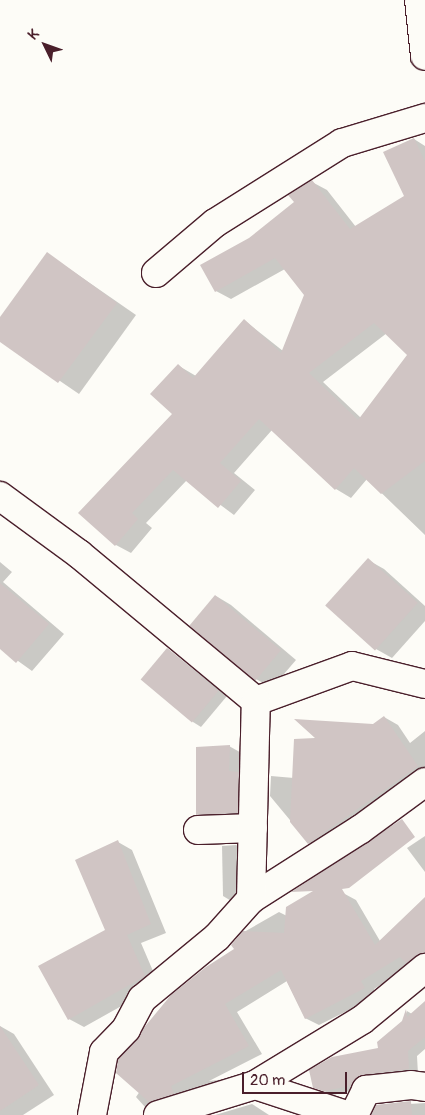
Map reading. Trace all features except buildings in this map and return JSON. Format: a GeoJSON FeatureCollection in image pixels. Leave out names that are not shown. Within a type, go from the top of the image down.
{"type":"FeatureCollection","features":[{"type":"Feature","properties":{"kind":"street"},"geometry":{"type":"LineString","coordinates":[[419,0],[425,56]]}},
{"type":"Feature","properties":{"kind":"street"},"geometry":{"type":"LineString","coordinates":[[156,273],[215,223],[342,143],[425,118]]}},
{"type":"Feature","properties":{"kind":"street"},"geometry":{"type":"LineString","coordinates":[[0,496],[79,554],[256,701]]}},
{"type":"Feature","properties":{"kind":"street"},"geometry":{"type":"LineString","coordinates":[[256,701],[352,666],[425,684]]}},
{"type":"Feature","properties":{"kind":"street"},"geometry":{"type":"LineString","coordinates":[[251,899],[256,701]]}},
{"type":"Feature","properties":{"kind":"street"},"geometry":{"type":"LineString","coordinates":[[92,1115],[104,1052],[126,1029],[142,999],[217,937],[251,899],[361,829],[425,782]]}},
{"type":"Feature","properties":{"kind":"street"},"geometry":{"type":"LineString","coordinates":[[198,830],[253,828]]}},
{"type":"Feature","properties":{"kind":"street"},"geometry":{"type":"LineString","coordinates":[[158,1115],[255,1085],[362,1020],[425,968]]}},
{"type":"Feature","properties":{"kind":"street"},"geometry":{"type":"LineString","coordinates":[[255,1085],[346,1115]]}},
{"type":"Feature","properties":{"kind":"street"},"geometry":{"type":"LineString","coordinates":[[354,1115],[366,1090],[411,1085],[425,1087]]}}]}
